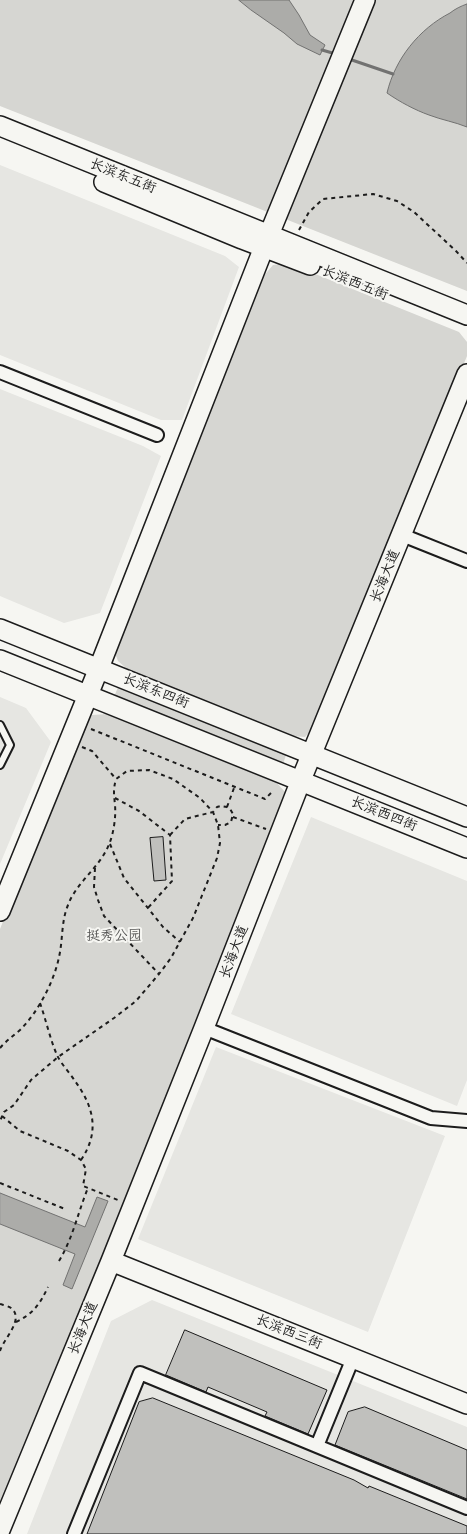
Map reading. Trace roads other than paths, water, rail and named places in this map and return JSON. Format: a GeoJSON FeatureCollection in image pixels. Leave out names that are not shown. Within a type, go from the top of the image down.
{"type":"FeatureCollection","features":[{"type":"Feature","properties":{"kind":"street"},"geometry":{"type":"LineString","coordinates":[[0,911],[88,696],[266,241],[365,0]]}},
{"type":"Feature","properties":{"kind":"street","name":"长滨东五街"},"geometry":{"type":"LineString","coordinates":[[0,126],[244,232]]}},
{"type":"Feature","properties":{"kind":"street","name":"长滨东五街"},"geometry":{"type":"LineString","coordinates":[[0,140],[244,232]]}},
{"type":"Feature","properties":{"kind":"street","name":"长滨西五街"},"geometry":{"type":"LineString","coordinates":[[244,232],[467,328]]}},
{"type":"Feature","properties":{"kind":"street","name":"长滨西五街"},"geometry":{"type":"LineString","coordinates":[[266,241],[467,315]]}},
{"type":"Feature","properties":{"kind":"street"},"geometry":{"type":"LineString","coordinates":[[0,372],[157,435]]}},
{"type":"Feature","properties":{"kind":"street","name":"长海大道"},"geometry":{"type":"LineString","coordinates":[[0,1530],[113,1255],[301,780],[467,374]]}},
{"type":"Feature","properties":{"kind":"street"},"geometry":{"type":"LineString","coordinates":[[402,535],[467,561]]}},
{"type":"Feature","properties":{"kind":"street","name":"长滨东四街"},"geometry":{"type":"LineString","coordinates":[[0,629],[312,754]]}},
{"type":"Feature","properties":{"kind":"street","name":"长滨东四街"},"geometry":{"type":"LineString","coordinates":[[0,660],[301,780]]}},
{"type":"Feature","properties":{"kind":"street","name":"长滨西四街"},"geometry":{"type":"LineString","coordinates":[[312,754],[467,817]]}},
{"type":"Feature","properties":{"kind":"street","name":"长滨西四街"},"geometry":{"type":"LineString","coordinates":[[301,780],[467,848]]}},
{"type":"Feature","properties":{"kind":"street"},"geometry":{"type":"LineString","coordinates":[[204,1028],[431,1118],[467,1121]]}},
{"type":"Feature","properties":{"kind":"street","name":"长滨西三街"},"geometry":{"type":"LineString","coordinates":[[113,1255],[353,1358],[467,1404]]}},
{"type":"Feature","properties":{"kind":"street","name":"长滨西三街"},"geometry":{"type":"LineString","coordinates":[[113,1255],[467,1391]]}},
{"type":"Feature","properties":{"kind":"street"},"geometry":{"type":"LineString","coordinates":[[317,1446],[353,1358]]}},
{"type":"Feature","properties":{"kind":"street"},"geometry":{"type":"LineString","coordinates":[[74,1534],[140,1373],[467,1508]]}},
{"type":"Feature","properties":{"kind":"lane"},"geometry":{"type":"LineString","coordinates":[[0,725],[10,745],[0,765]]}},
{"type":"Feature","properties":{"kind":"waterway"},"geometry":{"type":"LineString","coordinates":[[322,50],[336,54]]}},
{"type":"Feature","properties":{"kind":"waterway"},"geometry":{"type":"LineString","coordinates":[[349,59],[393,74]]}},
{"type":"Feature","properties":{"kind":"park label","name":"挺秀公园"},"geometry":{"type":"Point","coordinates":[114,936]}}]}
